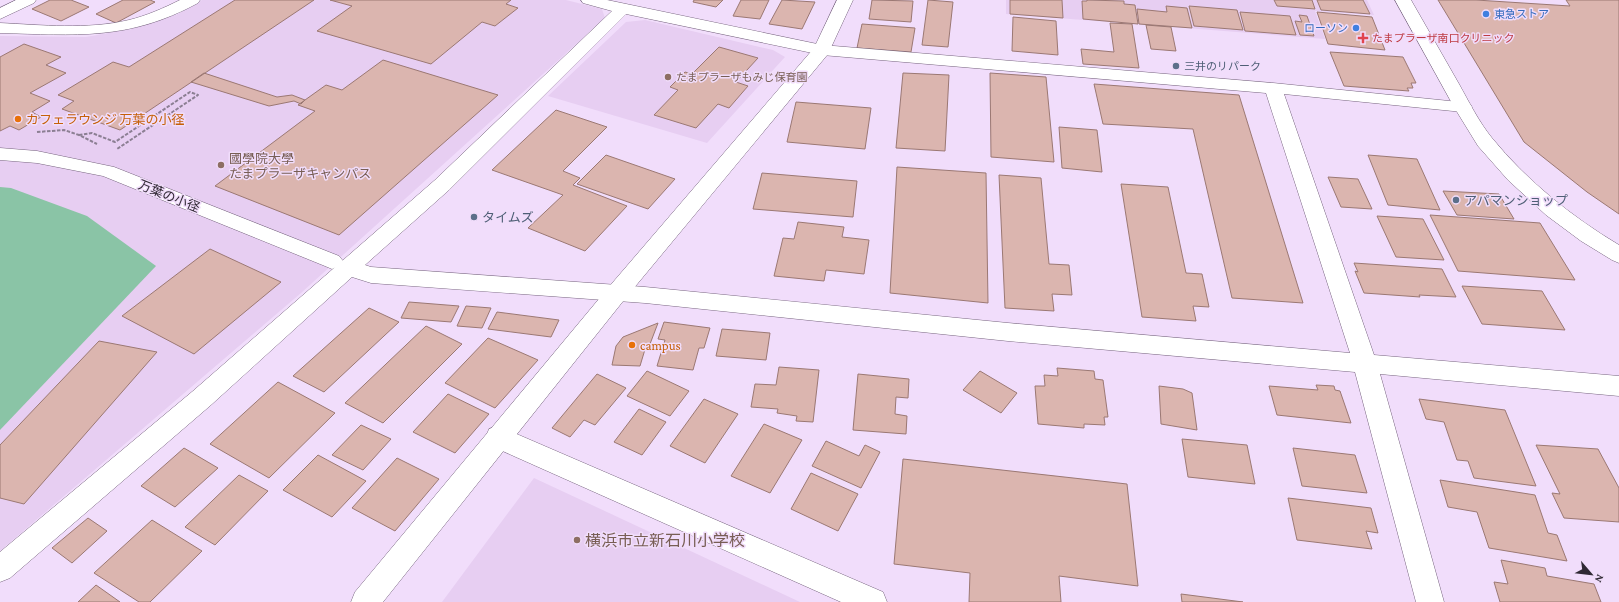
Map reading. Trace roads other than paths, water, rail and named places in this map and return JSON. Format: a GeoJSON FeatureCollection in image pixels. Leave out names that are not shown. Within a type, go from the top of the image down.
{"type":"FeatureCollection","features":[{"type":"Feature","properties":{"kind":"street"},"geometry":{"type":"LineString","coordinates":[[0,14],[28,0]]}},
{"type":"Feature","properties":{"kind":"street"},"geometry":{"type":"LineString","coordinates":[[0,28],[82,30],[129,25],[181,6],[192,0]]}},
{"type":"Feature","properties":{"kind":"street"},"geometry":{"type":"LineString","coordinates":[[589,0],[623,9],[822,50],[1273,88],[1463,107]]}},
{"type":"Feature","properties":{"kind":"street"},"geometry":{"type":"LineString","coordinates":[[365,602],[616,294],[822,50],[845,0]]}},
{"type":"Feature","properties":{"kind":"street"},"geometry":{"type":"LineString","coordinates":[[1403,0],[1463,107],[1485,142],[1515,175],[1553,210],[1588,236],[1619,255]]}},
{"type":"Feature","properties":{"kind":"street"},"geometry":{"type":"LineString","coordinates":[[0,569],[202,398],[340,264],[442,185],[623,9]]}},
{"type":"Feature","properties":{"kind":"street"},"geometry":{"type":"LineString","coordinates":[[1273,88],[1365,364],[1430,602]]}},
{"type":"Feature","properties":{"kind":"street","name":"万葉の小径"},"geometry":{"type":"LineString","coordinates":[[0,154],[37,158],[108,171],[371,275],[616,294],[1008,332],[1619,386]]}},
{"type":"Feature","properties":{"kind":"street"},"geometry":{"type":"LineString","coordinates":[[498,437],[873,602]]}},
{"type":"Feature","properties":{"kind":"place","name":"東急ストア"},"geometry":{"type":"Point","coordinates":[1486,14]}},
{"type":"Feature","properties":{"kind":"place","name":"ローソン"},"geometry":{"type":"Point","coordinates":[1356,28]}},
{"type":"Feature","properties":{"kind":"place","name":"たまプラーザ南口クリニック"},"geometry":{"type":"Point","coordinates":[1363,38]}},
{"type":"Feature","properties":{"kind":"place","name":"三井のリパーク"},"geometry":{"type":"Point","coordinates":[1176,66]}},
{"type":"Feature","properties":{"kind":"place","name":"たまプラーザもみじ保育園"},"geometry":{"type":"Point","coordinates":[668,77]}},
{"type":"Feature","properties":{"kind":"place","name":"カフェラウンジ 万葉の小径"},"geometry":{"type":"Point","coordinates":[18,119]}},
{"type":"Feature","properties":{"kind":"place","name":"國學院大學 たまプラーザキャンパス"},"geometry":{"type":"Point","coordinates":[221,165]}},
{"type":"Feature","properties":{"kind":"place","name":"アパマンショップ"},"geometry":{"type":"Point","coordinates":[1456,200]}},
{"type":"Feature","properties":{"kind":"place","name":"タイムズ"},"geometry":{"type":"Point","coordinates":[474,217]}},
{"type":"Feature","properties":{"kind":"place","name":"campus"},"geometry":{"type":"Point","coordinates":[632,345]}},
{"type":"Feature","properties":{"kind":"place","name":"横浜市立新石川小学校"},"geometry":{"type":"Point","coordinates":[577,540]}}]}
